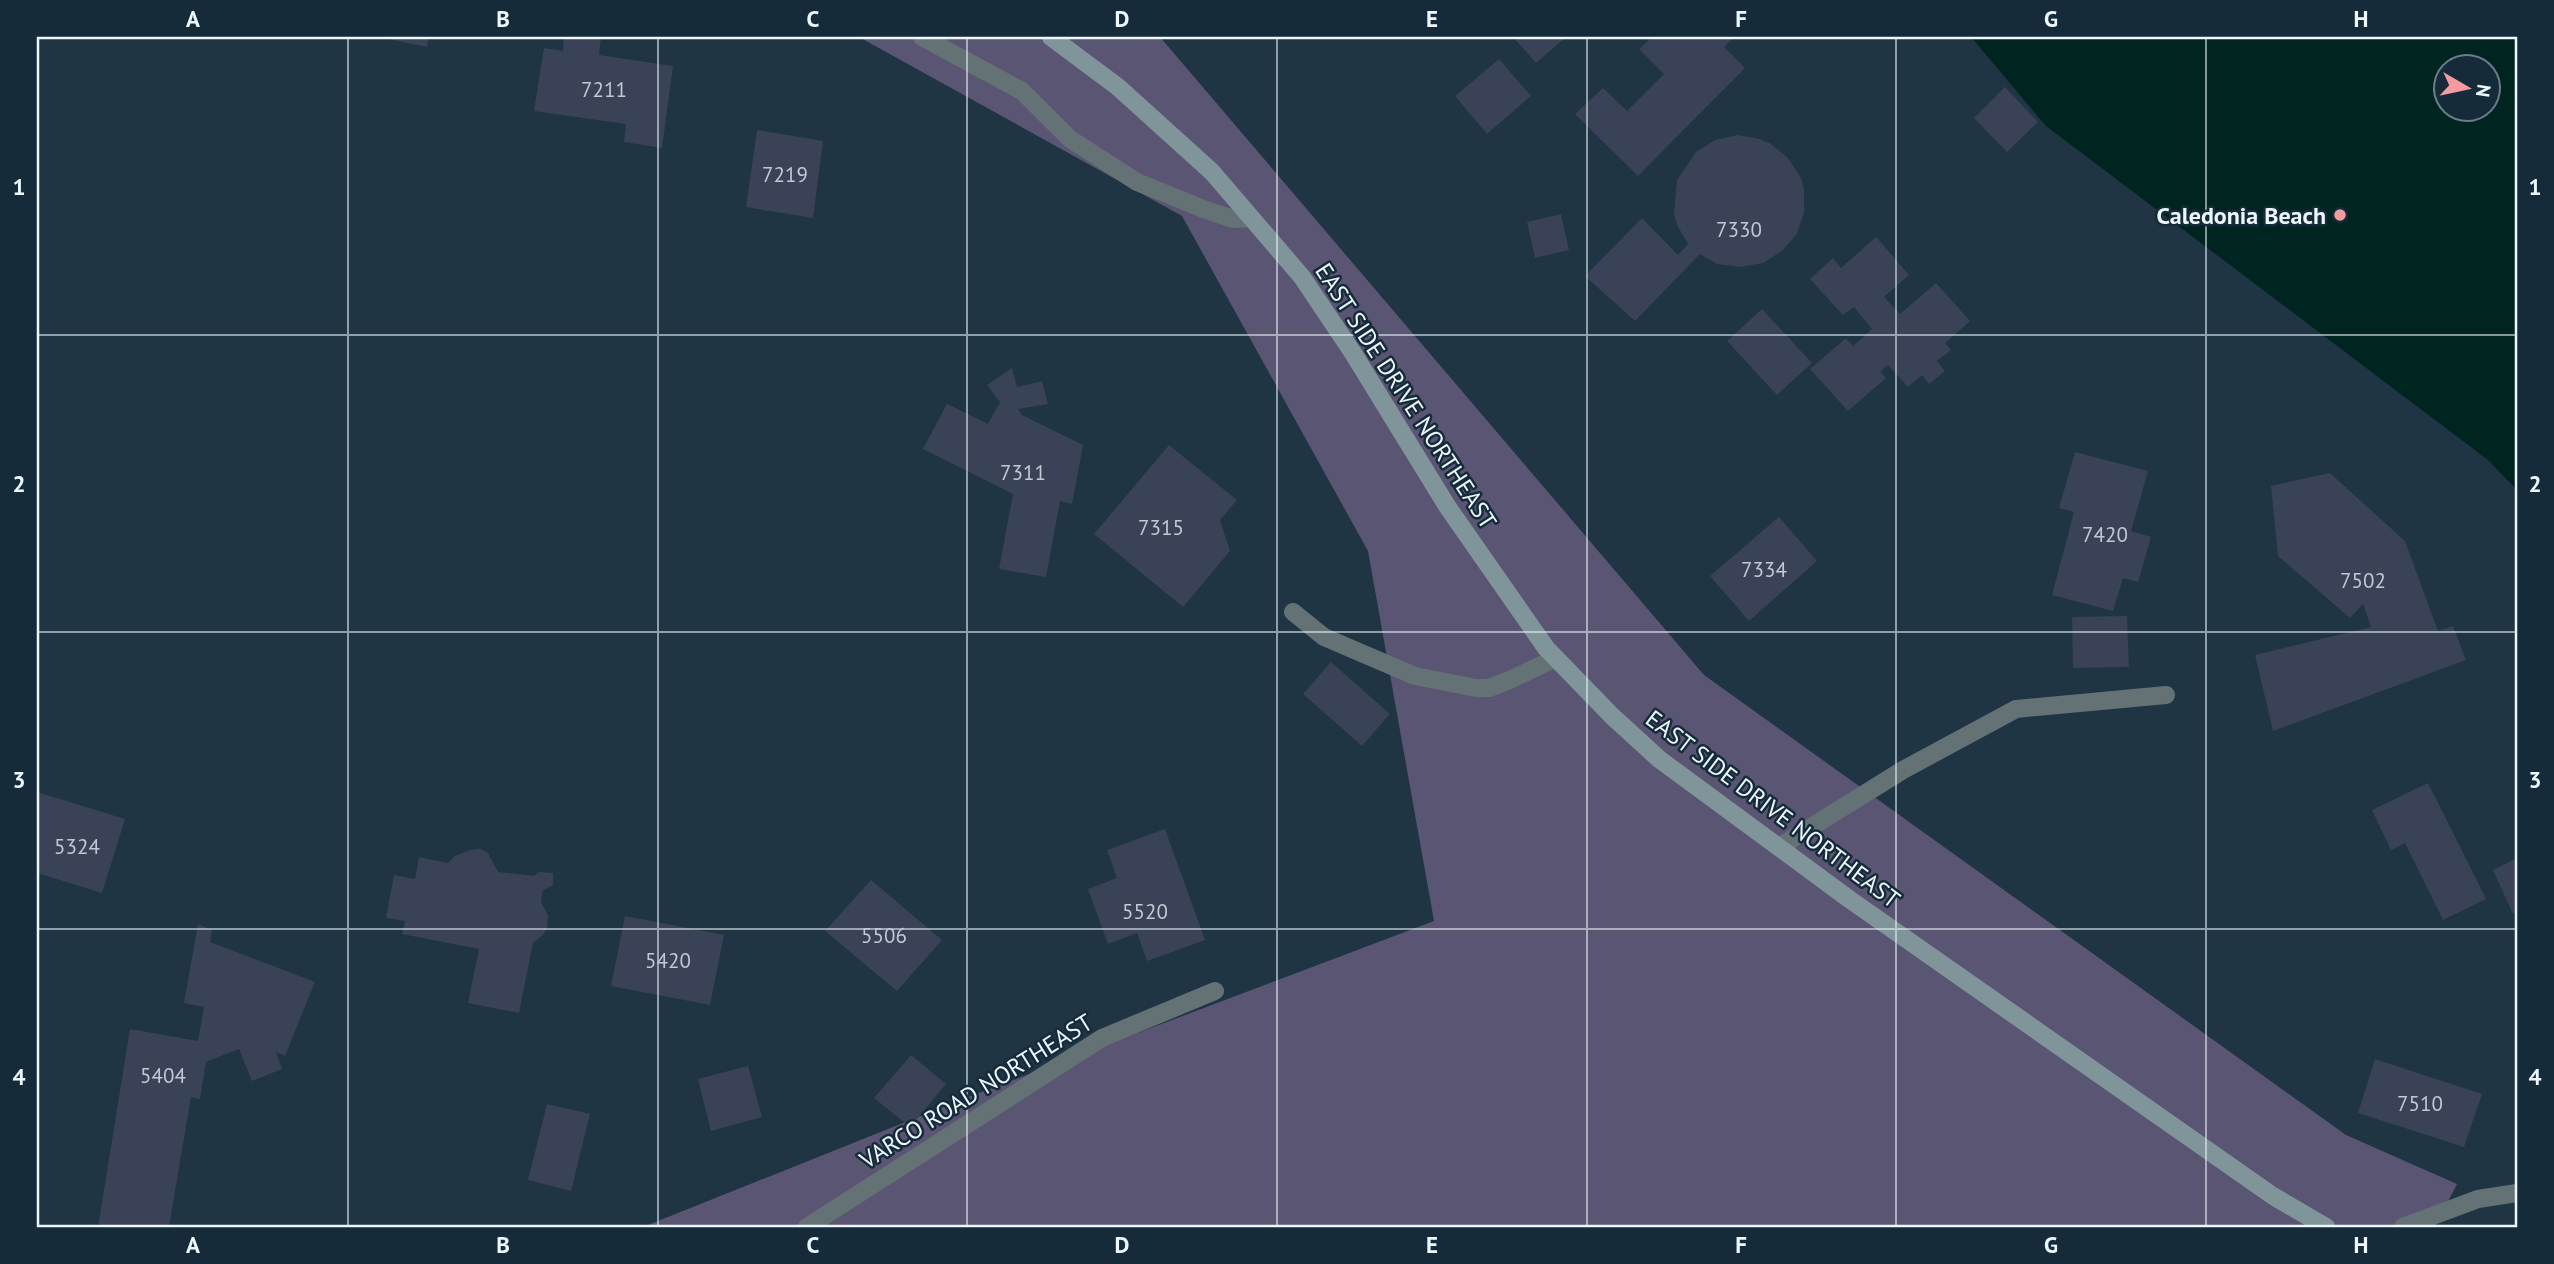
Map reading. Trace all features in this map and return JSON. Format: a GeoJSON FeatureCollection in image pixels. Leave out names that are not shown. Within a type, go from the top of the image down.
{"type":"FeatureCollection","features":[{"type":"Feature","properties":{"kind":"main road","name":"EAST SIDE DRIVE NORTHEAST"},"geometry":{"type":"LineString","coordinates":[[1051,37],[1118,87],[1212,172],[1302,277],[1353,353],[1447,506],[1546,648],[1612,716],[1659,759],[1860,907],[2273,1196],[2326,1227]]}},
{"type":"Feature","properties":{"kind":"street"},"geometry":{"type":"LineString","coordinates":[[922,37],[1022,91],[1070,139],[1137,182],[1233,219],[1251,218]]}},
{"type":"Feature","properties":{"kind":"street"},"geometry":{"type":"LineString","coordinates":[[1293,612],[1324,637],[1415,676],[1476,688],[1489,688],[1556,658]]}},
{"type":"Feature","properties":{"kind":"street"},"geometry":{"type":"LineString","coordinates":[[1779,847],[1903,770],[2016,709],[2166,695]]}},
{"type":"Feature","properties":{"kind":"street","name":"VARCO ROAD NORTHEAST"},"geometry":{"type":"LineString","coordinates":[[807,1227],[1102,1038],[1215,990]]}},
{"type":"Feature","properties":{"kind":"street"},"geometry":{"type":"LineString","coordinates":[[2403,1227],[2478,1199],[2517,1193]]}},
{"type":"Feature","properties":{"kind":"shaded area"},"geometry":{"type":"Polygon","coordinates":[[[859,37],[1160,37],[1704,675],[2346,1135],[2457,1184],[2435,1227],[643,1227],[963,1099],[1434,921],[1368,551],[1182,216],[859,37]]]}},
{"type":"Feature","properties":{"kind":"shaded area","name":"Caledonia Beach"},"geometry":{"type":"Polygon","coordinates":[[[1971,37],[2517,37],[2517,490],[2488,460],[2046,126],[1971,37]]]}},
{"type":"Feature","properties":{"kind":"building"},"geometry":{"type":"Polygon","coordinates":[[[379,37],[429,37],[427,47],[379,37]]]}},
{"type":"Feature","properties":{"kind":"building"},"geometry":{"type":"Polygon","coordinates":[[[564,37],[601,37],[599,55],[673,66],[662,148],[624,142],[626,124],[534,111],[544,48],[563,51],[564,37]]]}},
{"type":"Feature","properties":{"kind":"building"},"geometry":{"type":"Polygon","coordinates":[[[1513,37],[1566,37],[1536,63],[1513,37]]]}},
{"type":"Feature","properties":{"kind":"building"},"geometry":{"type":"Polygon","coordinates":[[[1652,37],[1734,37],[1724,47],[1745,68],[1638,176],[1575,114],[1603,88],[1627,111],[1664,74],[1639,49],[1652,37]]]}},
{"type":"Feature","properties":{"kind":"building"},"geometry":{"type":"Polygon","coordinates":[[[1499,59],[1531,96],[1487,134],[1455,96],[1499,59]]]}},
{"type":"Feature","properties":{"kind":"building"},"geometry":{"type":"Polygon","coordinates":[[[2005,87],[2038,122],[2007,152],[1974,118],[2005,87]]]}},
{"type":"Feature","properties":{"kind":"building"},"geometry":{"type":"Polygon","coordinates":[[[757,130],[823,141],[813,218],[746,207],[757,130]]]}},
{"type":"Feature","properties":{"kind":"building"},"geometry":{"type":"Polygon","coordinates":[[[1738,135],[1771,144],[1788,158],[1801,178],[1804,212],[1797,234],[1782,251],[1763,263],[1740,267],[1717,264],[1700,254],[1635,321],[1585,276],[1642,218],[1678,255],[1688,244],[1674,214],[1677,180],[1696,152],[1715,140],[1738,135]]]}},
{"type":"Feature","properties":{"kind":"building"},"geometry":{"type":"Polygon","coordinates":[[[1561,214],[1569,250],[1535,258],[1527,222],[1561,214]]]}},
{"type":"Feature","properties":{"kind":"building"},"geometry":{"type":"Polygon","coordinates":[[[1876,237],[1909,275],[1884,297],[1900,314],[1936,283],[1970,321],[1945,343],[1951,350],[1937,361],[1945,371],[1929,384],[1922,375],[1908,387],[1888,365],[1880,372],[1886,378],[1848,411],[1810,369],[1846,338],[1853,346],[1872,329],[1854,307],[1843,315],[1810,279],[1833,258],[1841,268],[1876,237]]]}},
{"type":"Feature","properties":{"kind":"building"},"geometry":{"type":"Polygon","coordinates":[[[1762,309],[1812,363],[1777,395],[1727,341],[1762,309]]]}},
{"type":"Feature","properties":{"kind":"building"},"geometry":{"type":"Polygon","coordinates":[[[1012,368],[1017,387],[1042,381],[1048,404],[1018,409],[1022,415],[1083,445],[1072,504],[1060,501],[1046,577],[999,569],[1013,494],[923,449],[947,404],[988,424],[1000,402],[987,385],[1012,368]]]}},
{"type":"Feature","properties":{"kind":"building"},"geometry":{"type":"Polygon","coordinates":[[[1169,445],[1237,500],[1220,520],[1230,551],[1183,607],[1094,534],[1169,445]]]}},
{"type":"Feature","properties":{"kind":"building"},"geometry":{"type":"Polygon","coordinates":[[[2075,452],[2148,471],[2131,531],[2151,537],[2138,582],[2123,578],[2113,611],[2052,595],[2074,512],[2059,508],[2075,452]]]}},
{"type":"Feature","properties":{"kind":"building"},"geometry":{"type":"Polygon","coordinates":[[[2330,473],[2405,541],[2438,631],[2453,626],[2466,660],[2273,731],[2255,655],[2371,627],[2363,604],[2350,618],[2278,556],[2271,486],[2330,473]]]}},
{"type":"Feature","properties":{"kind":"building"},"geometry":{"type":"Polygon","coordinates":[[[1779,517],[1817,561],[1749,621],[1710,576],[1779,517]]]}},
{"type":"Feature","properties":{"kind":"building"},"geometry":{"type":"Polygon","coordinates":[[[2127,616],[2129,667],[2073,668],[2072,617],[2127,616]]]}},
{"type":"Feature","properties":{"kind":"building"},"geometry":{"type":"Polygon","coordinates":[[[1331,662],[1390,714],[1362,746],[1303,694],[1331,662]]]}},
{"type":"Feature","properties":{"kind":"building"},"geometry":{"type":"Polygon","coordinates":[[[2428,783],[2486,899],[2443,920],[2405,843],[2391,850],[2372,810],[2428,783]]]}},
{"type":"Feature","properties":{"kind":"building"},"geometry":{"type":"Polygon","coordinates":[[[37,792],[125,819],[102,893],[37,873],[37,792]]]}},
{"type":"Feature","properties":{"kind":"building"},"geometry":{"type":"Polygon","coordinates":[[[1165,829],[1205,940],[1147,961],[1137,933],[1108,944],[1088,889],[1117,878],[1107,850],[1165,829]]]}},
{"type":"Feature","properties":{"kind":"building"},"geometry":{"type":"Polygon","coordinates":[[[481,849],[488,853],[498,872],[534,876],[539,872],[553,873],[553,885],[543,890],[541,902],[548,915],[547,928],[533,943],[519,1013],[468,1003],[479,949],[402,934],[405,921],[386,918],[394,875],[415,879],[419,857],[448,863],[455,856],[481,849]]]}},
{"type":"Feature","properties":{"kind":"building"},"geometry":{"type":"Polygon","coordinates":[[[2517,858],[2517,912],[2513,914],[2493,870],[2517,858]]]}},
{"type":"Feature","properties":{"kind":"building"},"geometry":{"type":"Polygon","coordinates":[[[871,880],[942,940],[897,991],[825,931],[871,880]]]}},
{"type":"Feature","properties":{"kind":"building"},"geometry":{"type":"Polygon","coordinates":[[[625,916],[724,935],[710,1005],[611,986],[625,916]]]}},
{"type":"Feature","properties":{"kind":"building"},"geometry":{"type":"Polygon","coordinates":[[[198,924],[212,930],[210,942],[315,982],[285,1056],[276,1052],[282,1069],[252,1081],[239,1049],[206,1062],[200,1099],[191,1097],[169,1227],[98,1227],[130,1029],[198,1041],[204,1007],[184,1003],[198,924]]]}},
{"type":"Feature","properties":{"kind":"building"},"geometry":{"type":"Polygon","coordinates":[[[911,1055],[946,1084],[910,1127],[874,1098],[911,1055]]]}},
{"type":"Feature","properties":{"kind":"building"},"geometry":{"type":"Polygon","coordinates":[[[2375,1059],[2482,1094],[2464,1147],[2358,1113],[2375,1059]]]}},
{"type":"Feature","properties":{"kind":"building"},"geometry":{"type":"Polygon","coordinates":[[[748,1066],[762,1117],[711,1131],[698,1079],[748,1066]]]}},
{"type":"Feature","properties":{"kind":"building"},"geometry":{"type":"Polygon","coordinates":[[[547,1104],[590,1114],[571,1191],[528,1180],[547,1104]]]}},
{"type":"Feature","properties":{"kind":"place","name":"Caledonia Beach"},"geometry":{"type":"Point","coordinates":[2340,215]}}]}
